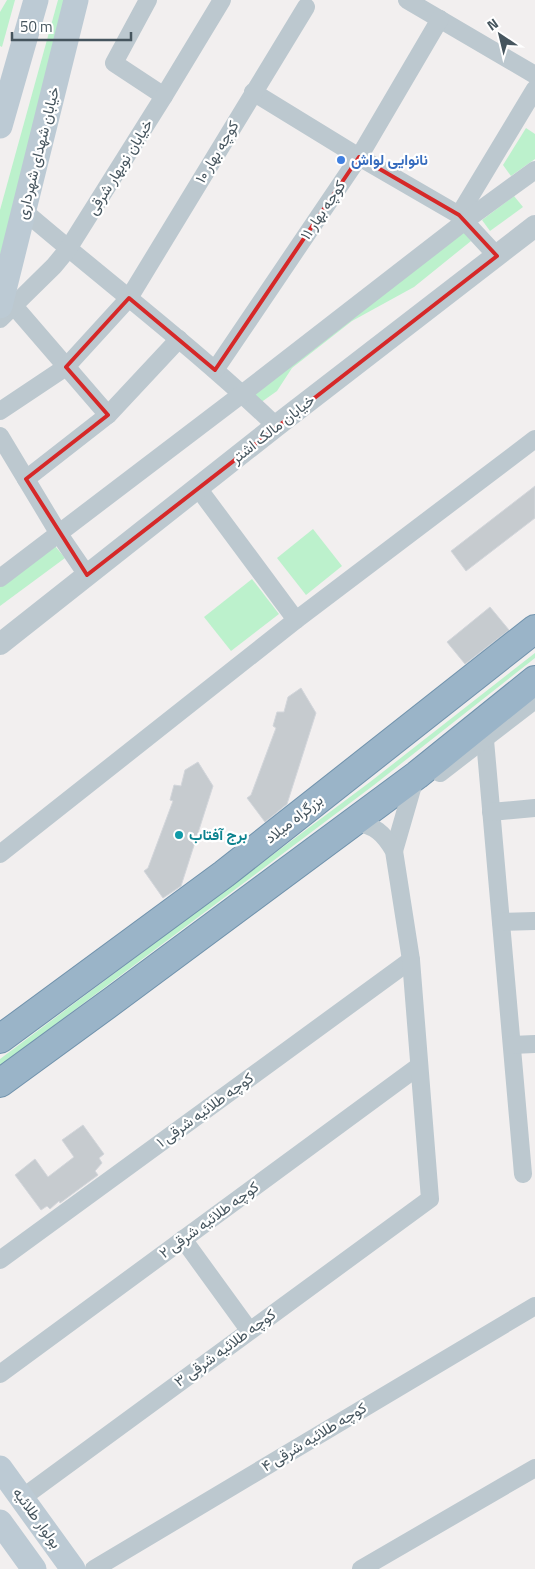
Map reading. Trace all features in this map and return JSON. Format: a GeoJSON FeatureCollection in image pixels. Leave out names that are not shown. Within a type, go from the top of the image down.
{"type":"FeatureCollection","features":[{"type":"Feature","properties":{"kind":"highway","name":"بزرگراه میلاد"},"geometry":{"type":"LineString","coordinates":[[0,1039],[224,874],[535,630]]}},
{"type":"Feature","properties":{"kind":"highway"},"geometry":{"type":"LineString","coordinates":[[0,1083],[353,821],[414,785],[535,680]]}},
{"type":"Feature","properties":{"kind":"main road"},"geometry":{"type":"LineString","coordinates":[[0,126],[36,0]]}},
{"type":"Feature","properties":{"kind":"main road","name":"خیابان شهدای شهرداری"},"geometry":{"type":"LineString","coordinates":[[7,306],[24,211],[76,0]]}},
{"type":"Feature","properties":{"kind":"main road","name":"بولوار طلائیه"},"geometry":{"type":"LineString","coordinates":[[0,1468],[73,1569]]}},
{"type":"Feature","properties":{"kind":"main road"},"geometry":{"type":"LineString","coordinates":[[0,1522],[34,1569]]}},
{"type":"Feature","properties":{"kind":"street"},"geometry":{"type":"LineString","coordinates":[[148,0],[114,63],[164,96]]}},
{"type":"Feature","properties":{"kind":"street","name":"خیابان نوبهار شرقی"},"geometry":{"type":"LineString","coordinates":[[0,319],[7,306],[54,266],[68,249],[222,0]]}},
{"type":"Feature","properties":{"kind":"street"},"geometry":{"type":"LineString","coordinates":[[407,0],[535,75]]}},
{"type":"Feature","properties":{"kind":"street","name":"کوچه بهار ۱۰"},"geometry":{"type":"LineString","coordinates":[[0,411],[66,367],[129,298],[306,7]]}},
{"type":"Feature","properties":{"kind":"street","name":"کوچه بهار ۱۱"},"geometry":{"type":"LineString","coordinates":[[215,370],[359,158],[440,19]]}},
{"type":"Feature","properties":{"kind":"street"},"geometry":{"type":"LineString","coordinates":[[462,218],[535,89]]}},
{"type":"Feature","properties":{"kind":"street"},"geometry":{"type":"LineString","coordinates":[[253,92],[359,158],[462,218],[498,256]]}},
{"type":"Feature","properties":{"kind":"street"},"geometry":{"type":"LineString","coordinates":[[0,578],[242,394],[462,218],[535,170]]}},
{"type":"Feature","properties":{"kind":"street"},"geometry":{"type":"LineString","coordinates":[[24,211],[179,339],[276,426]]}},
{"type":"Feature","properties":{"kind":"street","name":"خیابان مالک اشتر"},"geometry":{"type":"LineString","coordinates":[[4,639],[535,226]]}},
{"type":"Feature","properties":{"kind":"street"},"geometry":{"type":"LineString","coordinates":[[7,306],[66,367],[108,415]]}},
{"type":"Feature","properties":{"kind":"street"},"geometry":{"type":"LineString","coordinates":[[26,478],[108,415],[179,339]]}},
{"type":"Feature","properties":{"kind":"street"},"geometry":{"type":"LineString","coordinates":[[0,436],[59,534],[87,574]]}},
{"type":"Feature","properties":{"kind":"street"},"geometry":{"type":"LineString","coordinates":[[0,854],[296,620],[535,439]]}},
{"type":"Feature","properties":{"kind":"street"},"geometry":{"type":"LineString","coordinates":[[198,488],[296,620]]}},
{"type":"Feature","properties":{"kind":"street"},"geometry":{"type":"LineString","coordinates":[[394,851],[414,785],[485,740],[535,700]]}},
{"type":"Feature","properties":{"kind":"street"},"geometry":{"type":"LineString","coordinates":[[485,740],[523,1174]]}},
{"type":"Feature","properties":{"kind":"street"},"geometry":{"type":"LineString","coordinates":[[491,812],[535,808]]}},
{"type":"Feature","properties":{"kind":"street"},"geometry":{"type":"LineString","coordinates":[[353,821],[365,824],[378,831],[386,838],[394,851],[411,960],[419,1066]]}},
{"type":"Feature","properties":{"kind":"street"},"geometry":{"type":"LineString","coordinates":[[501,922],[535,921]]}},
{"type":"Feature","properties":{"kind":"street","name":"کوچه طلائیه شرقی ۱"},"geometry":{"type":"LineString","coordinates":[[0,1260],[411,960]]}},
{"type":"Feature","properties":{"kind":"street"},"geometry":{"type":"LineString","coordinates":[[512,1045],[535,1044]]}},
{"type":"Feature","properties":{"kind":"street","name":"کوچه طلائیه شرقی ۳"},"geometry":{"type":"LineString","coordinates":[[22,1498],[430,1199],[419,1066]]}},
{"type":"Feature","properties":{"kind":"street","name":"کوچه طلائیه شرقی ۲"},"geometry":{"type":"LineString","coordinates":[[0,1374],[419,1066]]}},
{"type":"Feature","properties":{"kind":"street"},"geometry":{"type":"LineString","coordinates":[[183,1239],[249,1330]]}},
{"type":"Feature","properties":{"kind":"street","name":"کوچه طلائیه شرقی ۴"},"geometry":{"type":"LineString","coordinates":[[94,1569],[535,1306]]}},
{"type":"Feature","properties":{"kind":"street"},"geometry":{"type":"LineString","coordinates":[[361,1569],[535,1468]]}},
{"type":"Feature","properties":{"kind":"highlighted area"},"geometry":{"type":"Polygon","coordinates":[[[359,157],[459,215],[497,256],[87,575],[26,479],[108,415],[66,367],[129,298],[215,370],[359,157]]]}},
{"type":"Feature","properties":{"kind":"green space"},"geometry":{"type":"Polygon","coordinates":[[[7,0],[15,0],[2,47],[0,46],[0,12],[7,0]]]}},
{"type":"Feature","properties":{"kind":"green space"},"geometry":{"type":"Polygon","coordinates":[[[58,0],[71,0],[0,256],[0,210],[58,0]]]}},
{"type":"Feature","properties":{"kind":"green space"},"geometry":{"type":"Polygon","coordinates":[[[526,128],[535,134],[535,159],[511,176],[503,165],[526,128]]]}},
{"type":"Feature","properties":{"kind":"green space"},"geometry":{"type":"Polygon","coordinates":[[[514,196],[523,207],[490,231],[482,220],[514,196]]]}},
{"type":"Feature","properties":{"kind":"green space"},"geometry":{"type":"Polygon","coordinates":[[[463,230],[471,241],[414,287],[352,321],[292,368],[277,391],[260,403],[252,394],[463,230]]]}},
{"type":"Feature","properties":{"kind":"green space"},"geometry":{"type":"Polygon","coordinates":[[[313,529],[342,566],[306,595],[277,558],[313,529]]]}},
{"type":"Feature","properties":{"kind":"green space"},"geometry":{"type":"Polygon","coordinates":[[[55,546],[65,558],[0,606],[0,586],[55,546]]]}},
{"type":"Feature","properties":{"kind":"green space"},"geometry":{"type":"Polygon","coordinates":[[[252,579],[279,614],[231,651],[204,617],[252,579]]]}},
{"type":"Feature","properties":{"kind":"green space"},"geometry":{"type":"Polygon","coordinates":[[[535,653],[535,658],[374,785],[0,1066],[0,1059],[370,782],[535,653]]]}},
{"type":"Feature","properties":{"kind":"building"},"geometry":{"type":"Polygon","coordinates":[[[535,486],[535,518],[466,571],[451,551],[535,486]]]}},
{"type":"Feature","properties":{"kind":"building"},"geometry":{"type":"Polygon","coordinates":[[[490,607],[509,630],[465,664],[447,642],[490,607]]]}},
{"type":"Feature","properties":{"kind":"building","name":"برج آفتاب"},"geometry":{"type":"Polygon","coordinates":[[[301,688],[316,713],[287,804],[265,822],[247,798],[251,795],[276,728],[273,726],[277,712],[284,712],[288,697],[301,688]]]}},
{"type":"Feature","properties":{"kind":"building","name":"برج آفتاب"},"geometry":{"type":"Polygon","coordinates":[[[198,762],[213,786],[181,886],[163,898],[144,871],[148,868],[173,801],[170,800],[174,785],[181,786],[185,770],[198,762]]]}},
{"type":"Feature","properties":{"kind":"building"},"geometry":{"type":"Polygon","coordinates":[[[83,1125],[104,1154],[99,1158],[102,1163],[95,1171],[98,1175],[60,1203],[59,1201],[50,1209],[47,1206],[41,1210],[15,1175],[35,1159],[48,1177],[74,1157],[62,1140],[83,1125]]]}},
{"type":"Feature","properties":{"kind":"place","name":"نانوایی لواش"},"geometry":{"type":"Point","coordinates":[341,160]}},
{"type":"Feature","properties":{"kind":"place","name":"برج آفتاب"},"geometry":{"type":"Point","coordinates":[179,835]}}]}
